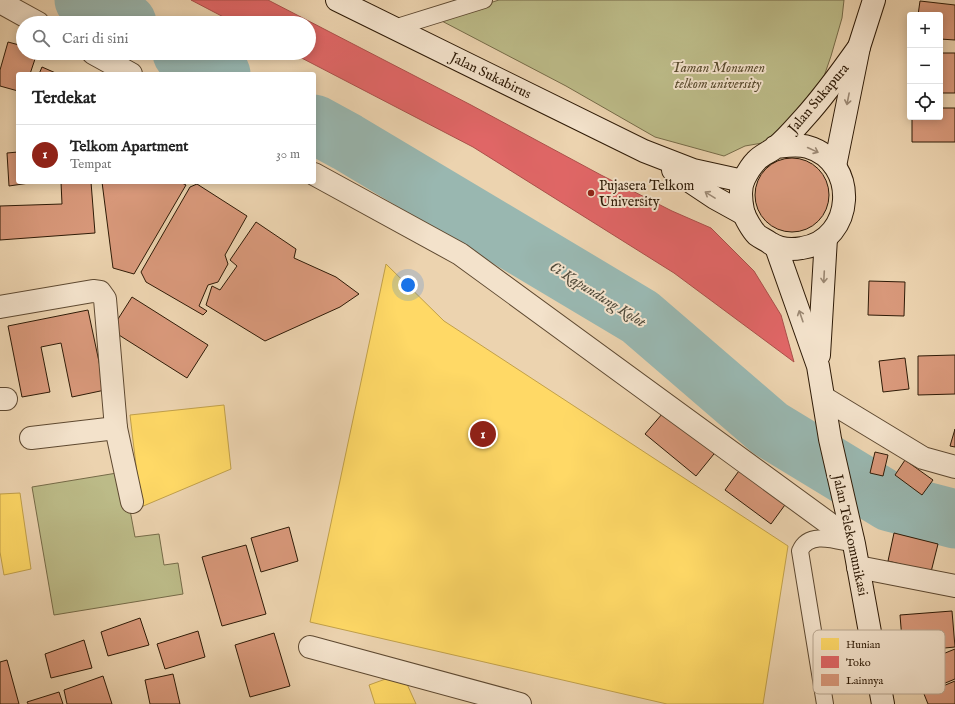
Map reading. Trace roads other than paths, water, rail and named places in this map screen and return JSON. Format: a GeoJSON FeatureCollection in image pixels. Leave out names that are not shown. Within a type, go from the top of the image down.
{"type":"FeatureCollection","features":[{"type":"Feature","properties":{"kind":"street","name":"Jalan Sukabirus"},"geometry":{"type":"LineString","coordinates":[[338,0],[644,151],[693,170],[743,181]]}},
{"type":"Feature","properties":{"kind":"street","name":"Jalan Sukapura"},"geometry":{"type":"LineString","coordinates":[[835,166],[859,48],[874,0]]}},
{"type":"Feature","properties":{"kind":"street"},"geometry":{"type":"LineString","coordinates":[[0,2],[25,16]]}},
{"type":"Feature","properties":{"kind":"street","name":"Jalan Sukapura"},"geometry":{"type":"LineString","coordinates":[[775,148],[806,117],[836,80],[859,48]]}},
{"type":"Feature","properties":{"kind":"street"},"geometry":{"type":"LineString","coordinates":[[106,60],[127,72]]}},
{"type":"Feature","properties":{"kind":"street"},"geometry":{"type":"LineString","coordinates":[[792,145],[808,147],[823,154],[835,166],[843,184],[845,204],[838,223],[826,238],[810,247],[793,250],[776,247],[756,234],[744,214],[741,197],[743,181],[756,160],[775,148],[792,145]]}},
{"type":"Feature","properties":{"kind":"street","name":"Jalan Sukabirus"},"geometry":{"type":"LineString","coordinates":[[644,151],[690,182],[744,214]]}},
{"type":"Feature","properties":{"kind":"street"},"geometry":{"type":"LineString","coordinates":[[316,175],[460,254],[854,543]]}},
{"type":"Feature","properties":{"kind":"street","name":"Jalan Telekomunikasi"},"geometry":{"type":"LineString","coordinates":[[818,366],[826,238]]}},
{"type":"Feature","properties":{"kind":"street","name":"Jalan Telekomunikasi"},"geometry":{"type":"LineString","coordinates":[[776,247],[818,366],[830,439],[854,543],[869,630]]}},
{"type":"Feature","properties":{"kind":"street"},"geometry":{"type":"LineString","coordinates":[[0,307],[93,291],[100,292],[105,299],[116,428],[132,502]]}},
{"type":"Feature","properties":{"kind":"street"},"geometry":{"type":"LineString","coordinates":[[824,398],[923,458],[955,467]]}},
{"type":"Feature","properties":{"kind":"street"},"geometry":{"type":"LineString","coordinates":[[31,438],[116,428]]}},
{"type":"Feature","properties":{"kind":"street"},"geometry":{"type":"LineString","coordinates":[[858,567],[955,586]]}},
{"type":"Feature","properties":{"kind":"street"},"geometry":{"type":"LineString","coordinates":[[310,647],[520,704]]}},
{"type":"Feature","properties":{"kind":"street","name":"Jalan Telekomunikasi"},"geometry":{"type":"LineString","coordinates":[[881,694],[883,704]]}},
{"type":"Feature","properties":{"kind":"lane"},"geometry":{"type":"LineString","coordinates":[[394,28],[484,0]]}},
{"type":"Feature","properties":{"kind":"lane"},"geometry":{"type":"LineString","coordinates":[[813,634],[800,551],[803,544],[820,538],[854,543]]}},
{"type":"Feature","properties":{"kind":"lane"},"geometry":{"type":"LineString","coordinates":[[822,694],[824,704]]}},
{"type":"Feature","properties":{"kind":"waterway","name":"Ci Kapundung Kolot"},"geometry":{"type":"LineString","coordinates":[[84,0],[114,16]]}},
{"type":"Feature","properties":{"kind":"waterway","name":"Ci Kapundung Kolot"},"geometry":{"type":"LineString","coordinates":[[195,60],[217,72]]}},
{"type":"Feature","properties":{"kind":"waterway","name":"Ci Kapundung Kolot"},"geometry":{"type":"LineString","coordinates":[[316,125],[347,142],[640,317],[770,429],[890,502],[955,519]]}},
{"type":"Feature","properties":{"kind":"place","name":"Pujasera Telkom University"},"geometry":{"type":"Point","coordinates":[591,193]}},
{"type":"Feature","properties":{"kind":"place","name":"Telkom Apartment"},"geometry":{"type":"Point","coordinates":[483,434]}},
{"type":"Feature","properties":{"kind":"park label","name":"Taman Monumen telkom university"},"geometry":{"type":"Point","coordinates":[718,76]}}]}
